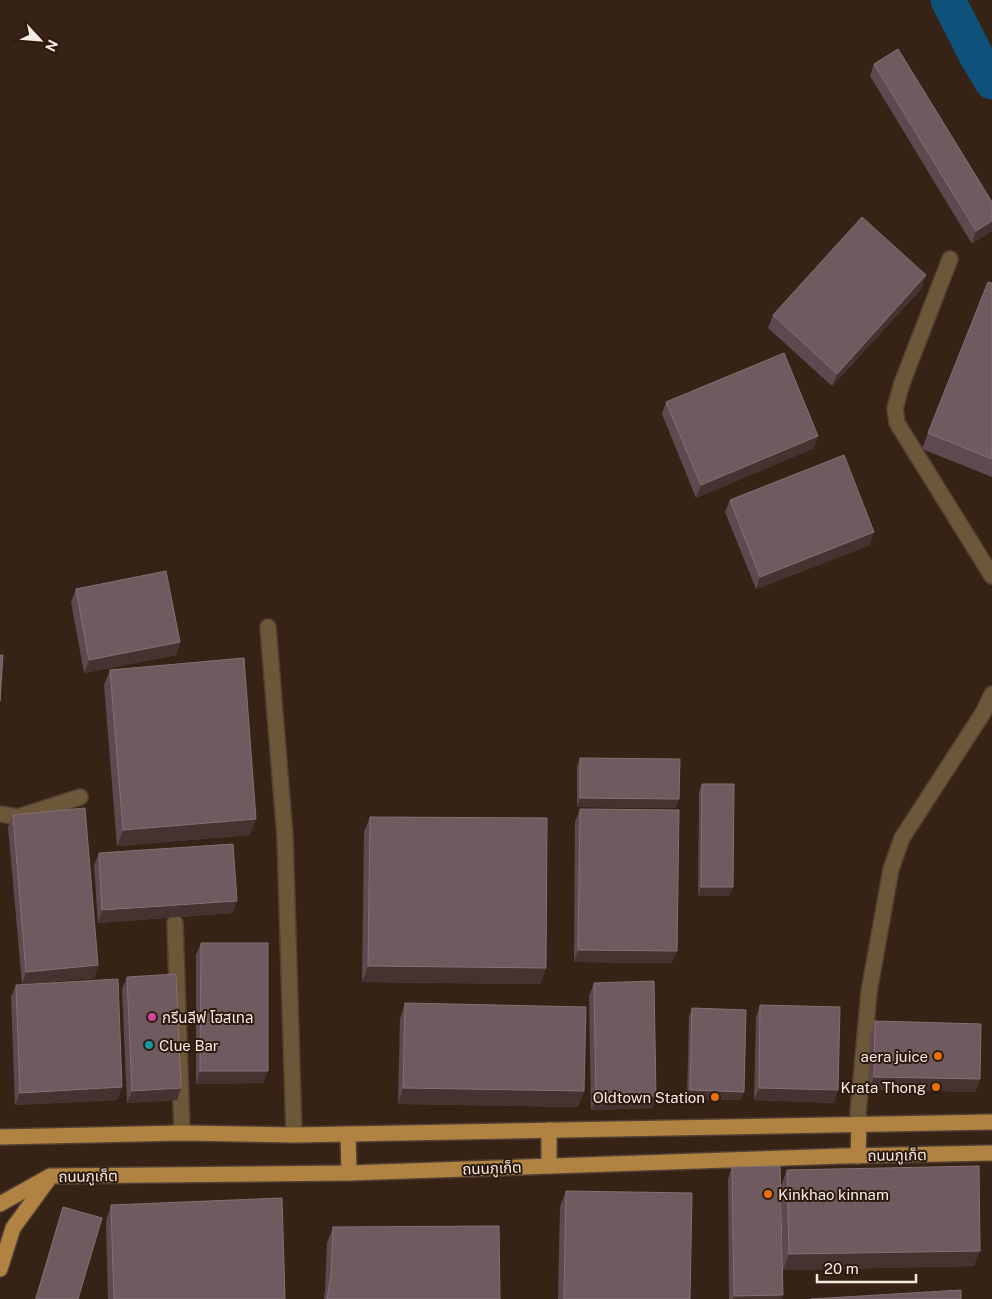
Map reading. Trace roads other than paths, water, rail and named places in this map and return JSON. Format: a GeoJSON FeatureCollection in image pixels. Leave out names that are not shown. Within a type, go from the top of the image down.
{"type":"FeatureCollection","features":[{"type":"Feature","properties":{"kind":"main road","name":"ถนนภูเก็ต"},"geometry":{"type":"LineString","coordinates":[[0,1137],[182,1133],[294,1135],[992,1122]]}},
{"type":"Feature","properties":{"kind":"main road"},"geometry":{"type":"LineString","coordinates":[[858,1156],[859,1125]]}},
{"type":"Feature","properties":{"kind":"main road"},"geometry":{"type":"LineString","coordinates":[[549,1130],[549,1166]]}},
{"type":"Feature","properties":{"kind":"main road"},"geometry":{"type":"LineString","coordinates":[[348,1134],[349,1173]]}},
{"type":"Feature","properties":{"kind":"main road","name":"ถนนภูเก็ต"},"geometry":{"type":"LineString","coordinates":[[0,1204],[50,1176],[349,1173],[992,1153]]}},
{"type":"Feature","properties":{"kind":"main road"},"geometry":{"type":"LineString","coordinates":[[0,1269],[13,1228],[50,1176]]}},
{"type":"Feature","properties":{"kind":"street"},"geometry":{"type":"LineString","coordinates":[[950,259],[902,383],[895,408],[897,423],[992,576]]}},
{"type":"Feature","properties":{"kind":"street"},"geometry":{"type":"LineString","coordinates":[[268,627],[285,837],[294,1135]]}},
{"type":"Feature","properties":{"kind":"street"},"geometry":{"type":"LineString","coordinates":[[859,1125],[858,1113],[869,992],[891,869],[902,838],[988,712],[992,694]]}},
{"type":"Feature","properties":{"kind":"street"},"geometry":{"type":"LineString","coordinates":[[0,814],[18,817],[80,797]]}},
{"type":"Feature","properties":{"kind":"street"},"geometry":{"type":"LineString","coordinates":[[175,923],[182,1133]]}},
{"type":"Feature","properties":{"kind":"waterway"},"geometry":{"type":"LineString","coordinates":[[948,0],[992,82]]}},
{"type":"Feature","properties":{"kind":"place","name":"กรีนลีฟ โฮสเทล"},"geometry":{"type":"Point","coordinates":[152,1017]}},
{"type":"Feature","properties":{"kind":"place","name":"Clue Bar"},"geometry":{"type":"Point","coordinates":[149,1045]}},
{"type":"Feature","properties":{"kind":"place","name":"aera juice"},"geometry":{"type":"Point","coordinates":[938,1056]}},
{"type":"Feature","properties":{"kind":"place","name":"Krata Thong"},"geometry":{"type":"Point","coordinates":[936,1087]}},
{"type":"Feature","properties":{"kind":"place","name":"Oldtown Station"},"geometry":{"type":"Point","coordinates":[715,1097]}},
{"type":"Feature","properties":{"kind":"place","name":"Kinkhao kinnam"},"geometry":{"type":"Point","coordinates":[768,1194]}}]}
